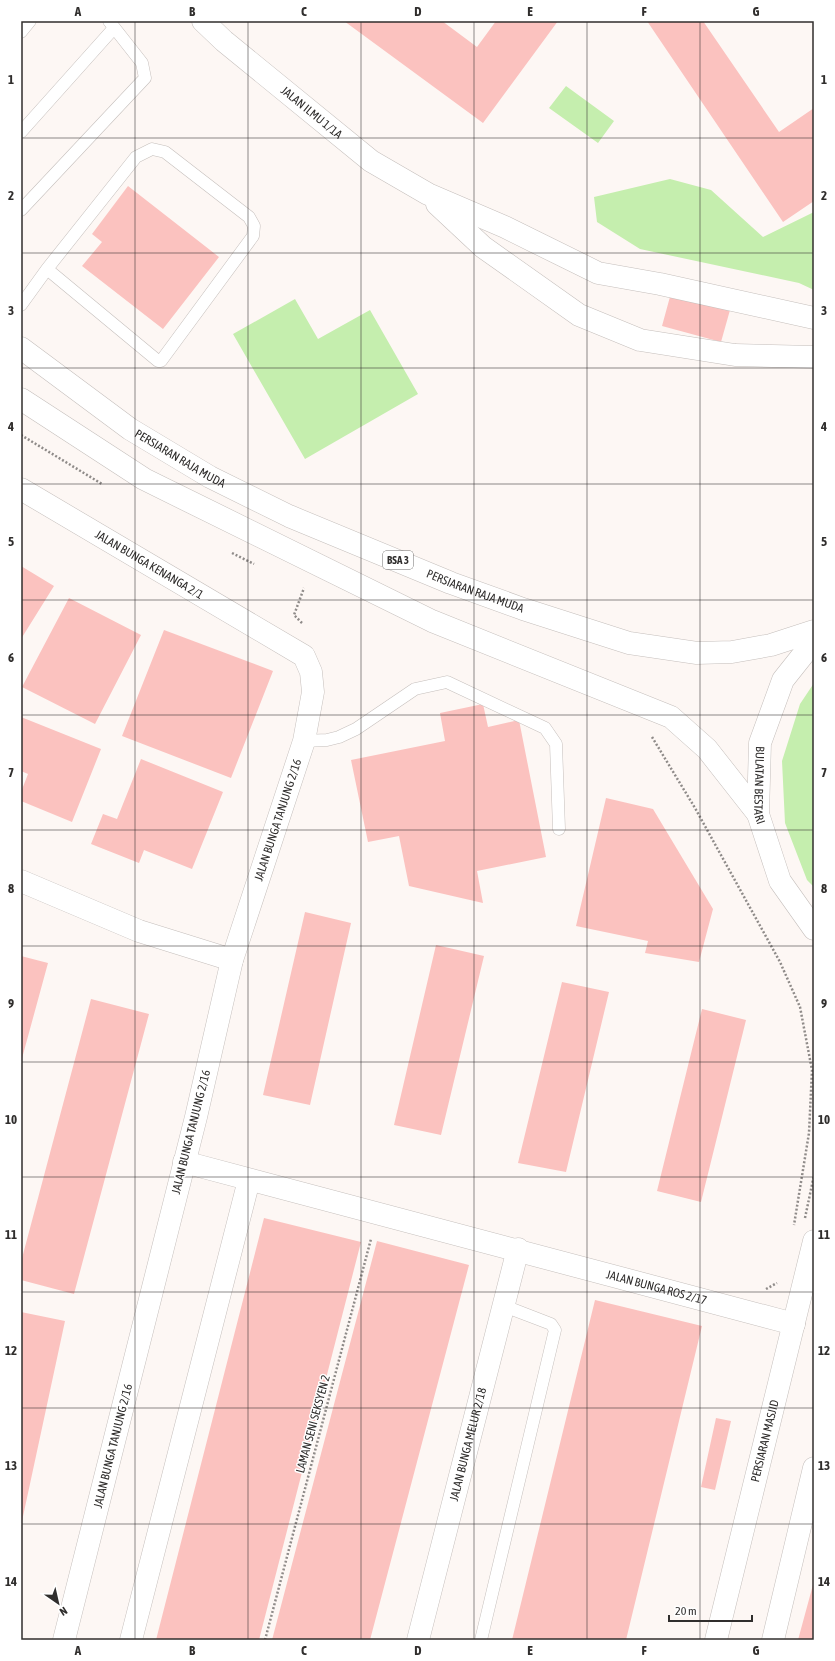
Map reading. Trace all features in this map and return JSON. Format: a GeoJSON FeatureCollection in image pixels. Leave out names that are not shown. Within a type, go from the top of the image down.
{"type":"FeatureCollection","features":[{"type":"Feature","properties":{"kind":"street","name":"JALAN ILMU 1/1A"},"geometry":{"type":"LineString","coordinates":[[203,21],[224,41],[371,161],[428,194]]}},
{"type":"Feature","properties":{"kind":"street"},"geometry":{"type":"LineString","coordinates":[[428,194],[505,227],[598,273],[660,284],[814,318]]}},
{"type":"Feature","properties":{"kind":"street"},"geometry":{"type":"LineString","coordinates":[[428,194],[483,247],[579,315],[640,340],[735,355],[814,357]]}},
{"type":"Feature","properties":{"kind":"street","name":"PERSIARAN RAJA MUDA"},"geometry":{"type":"LineString","coordinates":[[21,348],[130,429],[210,477],[290,516],[451,583],[523,609],[629,643],[697,653],[732,652],[771,645],[814,631]]}},
{"type":"Feature","properties":{"kind":"street"},"geometry":{"type":"LineString","coordinates":[[21,399],[144,479],[425,617],[672,717],[707,749],[758,814]]}},
{"type":"Feature","properties":{"kind":"street","name":"JALAN BUNGA KENANGA 2/1"},"geometry":{"type":"LineString","coordinates":[[21,489],[279,640]]}},
{"type":"Feature","properties":{"kind":"street","name":"JALAN BUNGA TANJUNG 2/16"},"geometry":{"type":"LineString","coordinates":[[64,1640],[184,1162],[232,960],[304,741],[313,692],[311,672],[304,656],[279,640]]}},
{"type":"Feature","properties":{"kind":"street","name":"BULATAN BESTARI"},"geometry":{"type":"LineString","coordinates":[[813,930],[780,881],[758,814],[760,742],[783,680],[814,642]]}},
{"type":"Feature","properties":{"kind":"street"},"geometry":{"type":"LineString","coordinates":[[21,881],[139,932],[232,960]]}},
{"type":"Feature","properties":{"kind":"street","name":"JALAN BUNGA ROS 2/17"},"geometry":{"type":"LineString","coordinates":[[184,1162],[794,1324]]}},
{"type":"Feature","properties":{"kind":"street"},"geometry":{"type":"LineString","coordinates":[[131,1640],[249,1180]]}},
{"type":"Feature","properties":{"kind":"street","name":"PERSIARAN MASJID"},"geometry":{"type":"LineString","coordinates":[[716,1640],[814,1241]]}},
{"type":"Feature","properties":{"kind":"street","name":"JALAN BUNGA MELUR 2/18"},"geometry":{"type":"LineString","coordinates":[[418,1640],[518,1250]]}},
{"type":"Feature","properties":{"kind":"street"},"geometry":{"type":"LineString","coordinates":[[773,1640],[814,1468]]}},
{"type":"Feature","properties":{"kind":"lane"},"geometry":{"type":"LineString","coordinates":[[21,32],[30,21]]}},
{"type":"Feature","properties":{"kind":"lane"},"geometry":{"type":"LineString","coordinates":[[21,132],[111,24],[142,63],[145,78],[21,210]]}},
{"type":"Feature","properties":{"kind":"lane"},"geometry":{"type":"LineString","coordinates":[[21,305],[47,269],[136,157],[152,149],[165,152],[249,217],[254,226],[253,236],[161,361],[158,361],[47,269]]}},
{"type":"Feature","properties":{"kind":"lane"},"geometry":{"type":"LineString","coordinates":[[304,741],[327,740],[339,737],[356,729],[415,689],[447,682],[545,728],[556,744],[559,829]]}},
{"type":"Feature","properties":{"kind":"lane"},"geometry":{"type":"LineString","coordinates":[[481,1640],[555,1330],[551,1324],[504,1306]]}},
{"type":"Feature","properties":{"kind":"path","name":"LAMAN SENI SEKSYEN 2"},"geometry":{"type":"LineString","coordinates":[[266,1640],[378,1213]]}},
{"type":"Feature","properties":{"kind":"green space"},"geometry":{"type":"Polygon","coordinates":[[[566,86],[614,121],[598,143],[549,108],[566,86]]]}},
{"type":"Feature","properties":{"kind":"green space"},"geometry":{"type":"Polygon","coordinates":[[[670,179],[711,190],[763,237],[814,212],[814,290],[799,283],[640,249],[597,222],[594,197],[670,179]]]}},
{"type":"Feature","properties":{"kind":"green space"},"geometry":{"type":"Polygon","coordinates":[[[295,299],[318,339],[370,310],[418,394],[305,459],[233,334],[295,299]]]}},
{"type":"Feature","properties":{"kind":"green space"},"geometry":{"type":"Polygon","coordinates":[[[814,683],[814,887],[807,880],[785,823],[782,761],[800,704],[814,683]]]}},
{"type":"Feature","properties":{"kind":"building"},"geometry":{"type":"Polygon","coordinates":[[[344,21],[442,21],[477,47],[496,21],[558,21],[483,123],[344,21]]]}},
{"type":"Feature","properties":{"kind":"building"},"geometry":{"type":"Polygon","coordinates":[[[647,21],[703,21],[779,132],[814,108],[814,201],[783,222],[647,21]]]}},
{"type":"Feature","properties":{"kind":"building"},"geometry":{"type":"Polygon","coordinates":[[[128,186],[219,257],[163,329],[82,266],[102,242],[92,234],[128,186]]]}},
{"type":"Feature","properties":{"kind":"building"},"geometry":{"type":"Polygon","coordinates":[[[671,293],[730,310],[721,342],[662,326],[671,293]]]}},
{"type":"Feature","properties":{"kind":"building"},"geometry":{"type":"Polygon","coordinates":[[[21,566],[54,586],[21,639],[21,566]]]}},
{"type":"Feature","properties":{"kind":"building"},"geometry":{"type":"Polygon","coordinates":[[[69,598],[141,635],[95,724],[22,687],[69,598]]]}},
{"type":"Feature","properties":{"kind":"building"},"geometry":{"type":"Polygon","coordinates":[[[164,630],[273,671],[231,778],[122,736],[164,630]]]}},
{"type":"Feature","properties":{"kind":"building"},"geometry":{"type":"Polygon","coordinates":[[[483,704],[488,727],[519,720],[546,857],[477,871],[483,903],[409,886],[399,836],[368,842],[351,760],[445,741],[440,713],[483,704]]]}},
{"type":"Feature","properties":{"kind":"building"},"geometry":{"type":"Polygon","coordinates":[[[21,717],[101,749],[72,822],[21,801],[21,792],[28,774],[21,771],[21,717]]]}},
{"type":"Feature","properties":{"kind":"building"},"geometry":{"type":"Polygon","coordinates":[[[141,759],[223,792],[192,869],[144,850],[139,863],[91,844],[103,814],[117,819],[141,759]]]}},
{"type":"Feature","properties":{"kind":"building"},"geometry":{"type":"Polygon","coordinates":[[[606,798],[653,809],[713,909],[699,962],[645,953],[648,941],[576,926],[606,798]]]}},
{"type":"Feature","properties":{"kind":"building"},"geometry":{"type":"Polygon","coordinates":[[[305,912],[351,923],[310,1105],[263,1095],[305,912]]]}},
{"type":"Feature","properties":{"kind":"building"},"geometry":{"type":"Polygon","coordinates":[[[436,945],[484,956],[441,1135],[394,1125],[436,945]]]}},
{"type":"Feature","properties":{"kind":"building"},"geometry":{"type":"Polygon","coordinates":[[[21,956],[48,963],[21,1062],[21,956]]]}},
{"type":"Feature","properties":{"kind":"building"},"geometry":{"type":"Polygon","coordinates":[[[562,982],[609,992],[566,1172],[518,1163],[562,982]]]}},
{"type":"Feature","properties":{"kind":"building"},"geometry":{"type":"Polygon","coordinates":[[[91,999],[149,1014],[74,1294],[21,1280],[21,1262],[91,999]]]}},
{"type":"Feature","properties":{"kind":"building"},"geometry":{"type":"Polygon","coordinates":[[[702,1009],[746,1020],[701,1202],[657,1191],[702,1009]]]}},
{"type":"Feature","properties":{"kind":"building"},"geometry":{"type":"Polygon","coordinates":[[[264,1218],[361,1242],[259,1640],[156,1640],[264,1218]]]}},
{"type":"Feature","properties":{"kind":"building"},"geometry":{"type":"Polygon","coordinates":[[[377,1241],[469,1265],[370,1640],[272,1640],[377,1241]]]}},
{"type":"Feature","properties":{"kind":"building"},"geometry":{"type":"Polygon","coordinates":[[[595,1300],[702,1326],[626,1640],[512,1640],[595,1300]]]}},
{"type":"Feature","properties":{"kind":"building"},"geometry":{"type":"Polygon","coordinates":[[[21,1312],[65,1321],[22,1521],[21,1521],[21,1312]]]}},
{"type":"Feature","properties":{"kind":"building"},"geometry":{"type":"Polygon","coordinates":[[[716,1418],[731,1421],[715,1490],[701,1487],[716,1418]]]}},
{"type":"Feature","properties":{"kind":"building"},"geometry":{"type":"Polygon","coordinates":[[[814,1581],[814,1640],[798,1640],[814,1581]]]}}]}
